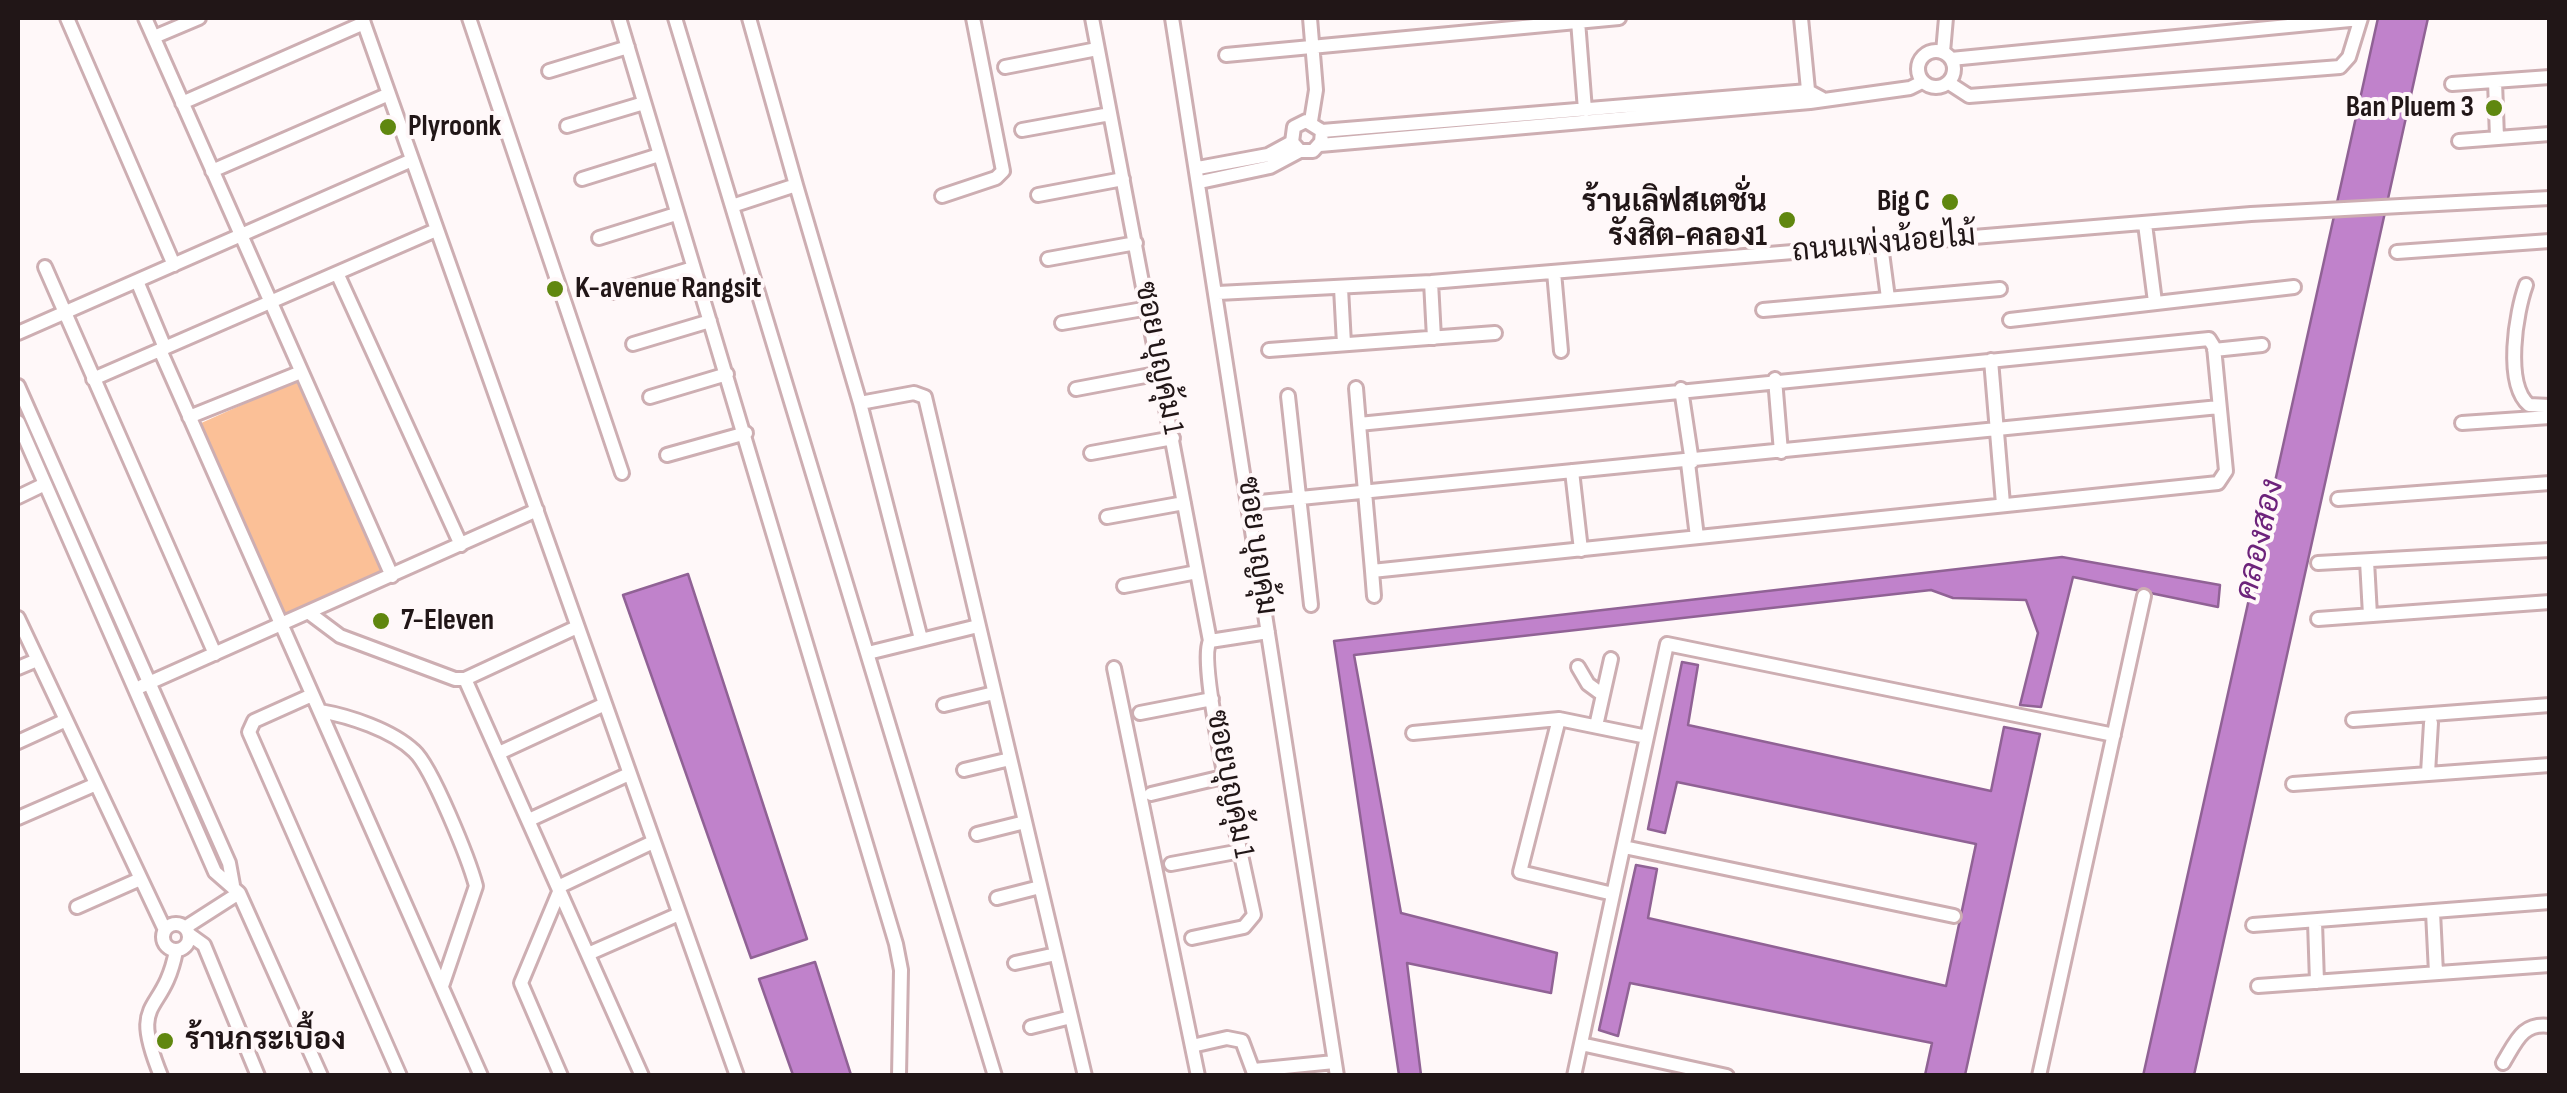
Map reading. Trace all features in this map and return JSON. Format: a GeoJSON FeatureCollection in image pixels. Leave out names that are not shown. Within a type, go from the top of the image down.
{"type":"FeatureCollection","features":[{"type":"Feature","properties":{"kind":"street"},"geometry":{"type":"LineString","coordinates":[[67,18],[174,265]]}},
{"type":"Feature","properties":{"kind":"street"},"geometry":{"type":"LineString","coordinates":[[145,18],[392,576]]}},
{"type":"Feature","properties":{"kind":"street"},"geometry":{"type":"LineString","coordinates":[[154,37],[199,18]]}},
{"type":"Feature","properties":{"kind":"street"},"geometry":{"type":"LineString","coordinates":[[468,18],[622,473]]}},
{"type":"Feature","properties":{"kind":"street"},"geometry":{"type":"LineString","coordinates":[[619,18],[896,944],[901,970],[899,1076]]}},
{"type":"Feature","properties":{"kind":"street"},"geometry":{"type":"LineString","coordinates":[[675,18],[995,1076]]}},
{"type":"Feature","properties":{"kind":"street"},"geometry":{"type":"LineString","coordinates":[[749,18],[860,403],[921,639]]}},
{"type":"Feature","properties":{"kind":"street"},"geometry":{"type":"LineString","coordinates":[[942,196],[996,178],[1004,166],[973,18]]}},
{"type":"Feature","properties":{"kind":"street","name":"ซอย บุญคุ้ม 1"},"geometry":{"type":"LineString","coordinates":[[1092,18],[1173,438],[1207,647]]}},
{"type":"Feature","properties":{"kind":"street","name":"ซอย บุญคุ้ม"},"geometry":{"type":"LineString","coordinates":[[1172,18],[1218,293],[1336,1069]]}},
{"type":"Feature","properties":{"kind":"street"},"geometry":{"type":"LineString","coordinates":[[1310,18],[1318,132]]}},
{"type":"Feature","properties":{"kind":"street"},"geometry":{"type":"LineString","coordinates":[[1226,55],[1619,18]]}},
{"type":"Feature","properties":{"kind":"street"},"geometry":{"type":"LineString","coordinates":[[1801,18],[1813,97]]}},
{"type":"Feature","properties":{"kind":"street"},"geometry":{"type":"LineString","coordinates":[[1946,18],[1947,56],[1954,69],[1949,83]]}},
{"type":"Feature","properties":{"kind":"street"},"geometry":{"type":"LineString","coordinates":[[1922,82],[1920,60],[1931,51],[1947,56],[2360,18],[2348,57],[2340,67],[1969,96],[1949,83]]}},
{"type":"Feature","properties":{"kind":"street"},"geometry":{"type":"LineString","coordinates":[[182,103],[363,20],[737,1076]]}},
{"type":"Feature","properties":{"kind":"street"},"geometry":{"type":"LineString","coordinates":[[1578,21],[1585,110]]}},
{"type":"Feature","properties":{"kind":"street"},"geometry":{"type":"LineString","coordinates":[[549,71],[628,47]]}},
{"type":"Feature","properties":{"kind":"street"},"geometry":{"type":"LineString","coordinates":[[1005,66],[1098,50]]}},
{"type":"Feature","properties":{"kind":"street"},"geometry":{"type":"LineString","coordinates":[[2452,84],[2550,77]]}},
{"type":"Feature","properties":{"kind":"street"},"geometry":{"type":"LineString","coordinates":[[2494,81],[2497,138]]}},
{"type":"Feature","properties":{"kind":"street"},"geometry":{"type":"LineString","coordinates":[[1296,146],[1297,124],[1318,132],[1813,97],[1910,88],[1922,82]]}},
{"type":"Feature","properties":{"kind":"street"},"geometry":{"type":"LineString","coordinates":[[1922,82],[1934,88],[1949,83]]}},
{"type":"Feature","properties":{"kind":"street"},"geometry":{"type":"LineString","coordinates":[[212,171],[389,94]]}},
{"type":"Feature","properties":{"kind":"street"},"geometry":{"type":"LineString","coordinates":[[1199,174],[1296,146],[1318,132],[1585,110],[1813,97]]}},
{"type":"Feature","properties":{"kind":"street"},"geometry":{"type":"LineString","coordinates":[[567,126],[644,103]]}},
{"type":"Feature","properties":{"kind":"street"},"geometry":{"type":"LineString","coordinates":[[1022,130],[1110,114]]}},
{"type":"Feature","properties":{"kind":"street"},"geometry":{"type":"LineString","coordinates":[[2458,142],[2550,134]]}},
{"type":"Feature","properties":{"kind":"street"},"geometry":{"type":"LineString","coordinates":[[582,180],[659,155]]}},
{"type":"Feature","properties":{"kind":"street"},"geometry":{"type":"LineString","coordinates":[[18,333],[412,160]]}},
{"type":"Feature","properties":{"kind":"street"},"geometry":{"type":"LineString","coordinates":[[1038,195],[1123,179]]}},
{"type":"Feature","properties":{"kind":"street"},"geometry":{"type":"LineString","coordinates":[[732,206],[796,185]]}},
{"type":"Feature","properties":{"kind":"street","name":"ถนนเพ่งน้อยไม้"},"geometry":{"type":"LineString","coordinates":[[1218,293],[1431,282],[2319,209],[2550,198]]}},
{"type":"Feature","properties":{"kind":"street"},"geometry":{"type":"LineString","coordinates":[[599,238],[676,214]]}},
{"type":"Feature","properties":{"kind":"street"},"geometry":{"type":"LineString","coordinates":[[2145,224],[2156,302]]}},
{"type":"Feature","properties":{"kind":"street"},"geometry":{"type":"LineString","coordinates":[[93,379],[436,230]]}},
{"type":"Feature","properties":{"kind":"street"},"geometry":{"type":"LineString","coordinates":[[2397,252],[2550,241]]}},
{"type":"Feature","properties":{"kind":"street"},"geometry":{"type":"LineString","coordinates":[[1048,260],[1136,244]]}},
{"type":"Feature","properties":{"kind":"street"},"geometry":{"type":"LineString","coordinates":[[1881,246],[1888,298]]}},
{"type":"Feature","properties":{"kind":"street"},"geometry":{"type":"LineString","coordinates":[[45,267],[214,654]]}},
{"type":"Feature","properties":{"kind":"street"},"geometry":{"type":"LineString","coordinates":[[614,292],[693,268]]}},
{"type":"Feature","properties":{"kind":"street"},"geometry":{"type":"LineString","coordinates":[[1554,272],[1561,351]]}},
{"type":"Feature","properties":{"kind":"street"},"geometry":{"type":"LineString","coordinates":[[337,274],[461,545]]}},
{"type":"Feature","properties":{"kind":"street"},"geometry":{"type":"LineString","coordinates":[[137,282],[189,417],[482,1076]]}},
{"type":"Feature","properties":{"kind":"street"},"geometry":{"type":"LineString","coordinates":[[1431,282],[1434,338]]}},
{"type":"Feature","properties":{"kind":"street"},"geometry":{"type":"LineString","coordinates":[[2526,285],[2515,323],[2519,393],[2528,405],[2550,406]]}},
{"type":"Feature","properties":{"kind":"street"},"geometry":{"type":"LineString","coordinates":[[2010,320],[2294,287]]}},
{"type":"Feature","properties":{"kind":"street"},"geometry":{"type":"LineString","coordinates":[[1340,288],[1344,344]]}},
{"type":"Feature","properties":{"kind":"street"},"geometry":{"type":"LineString","coordinates":[[1763,310],[2000,290]]}},
{"type":"Feature","properties":{"kind":"street"},"geometry":{"type":"LineString","coordinates":[[1062,323],[1149,308]]}},
{"type":"Feature","properties":{"kind":"street"},"geometry":{"type":"LineString","coordinates":[[632,344],[710,321]]}},
{"type":"Feature","properties":{"kind":"street"},"geometry":{"type":"LineString","coordinates":[[1269,350],[1495,334]]}},
{"type":"Feature","properties":{"kind":"street"},"geometry":{"type":"LineString","coordinates":[[1359,424],[2209,339],[2214,350],[2226,471],[2218,483],[1372,571]]}},
{"type":"Feature","properties":{"kind":"street"},"geometry":{"type":"LineString","coordinates":[[2214,350],[2262,344]]}},
{"type":"Feature","properties":{"kind":"street"},"geometry":{"type":"LineString","coordinates":[[1991,360],[2004,504]]}},
{"type":"Feature","properties":{"kind":"street"},"geometry":{"type":"LineString","coordinates":[[189,417],[301,372]]}},
{"type":"Feature","properties":{"kind":"street"},"geometry":{"type":"LineString","coordinates":[[1076,389],[1161,373]]}},
{"type":"Feature","properties":{"kind":"street"},"geometry":{"type":"LineString","coordinates":[[650,397],[727,374]]}},
{"type":"Feature","properties":{"kind":"street"},"geometry":{"type":"LineString","coordinates":[[1775,380],[1781,452]]}},
{"type":"Feature","properties":{"kind":"street"},"geometry":{"type":"LineString","coordinates":[[18,386],[215,872],[236,889],[322,1076]]}},
{"type":"Feature","properties":{"kind":"street"},"geometry":{"type":"LineString","coordinates":[[1356,388],[1374,596]]}},
{"type":"Feature","properties":{"kind":"street"},"geometry":{"type":"LineString","coordinates":[[1681,389],[1697,536]]}},
{"type":"Feature","properties":{"kind":"street"},"geometry":{"type":"LineString","coordinates":[[860,403],[914,392],[925,397],[1085,1076]]}},
{"type":"Feature","properties":{"kind":"street"},"geometry":{"type":"LineString","coordinates":[[1288,396],[1311,604]]}},
{"type":"Feature","properties":{"kind":"street"},"geometry":{"type":"LineString","coordinates":[[1250,503],[2219,408]]}},
{"type":"Feature","properties":{"kind":"street"},"geometry":{"type":"LineString","coordinates":[[2462,423],[2550,417]]}},
{"type":"Feature","properties":{"kind":"street"},"geometry":{"type":"LineString","coordinates":[[18,422],[141,686]]}},
{"type":"Feature","properties":{"kind":"street"},"geometry":{"type":"LineString","coordinates":[[667,455],[746,433]]}},
{"type":"Feature","properties":{"kind":"street"},"geometry":{"type":"LineString","coordinates":[[1091,454],[1173,438]]}},
{"type":"Feature","properties":{"kind":"street"},"geometry":{"type":"LineString","coordinates":[[1572,471],[1581,550]]}},
{"type":"Feature","properties":{"kind":"street"},"geometry":{"type":"LineString","coordinates":[[2338,499],[2550,483]]}},
{"type":"Feature","properties":{"kind":"street"},"geometry":{"type":"LineString","coordinates":[[18,496],[45,484]]}},
{"type":"Feature","properties":{"kind":"street"},"geometry":{"type":"LineString","coordinates":[[1107,518],[1184,503]]}},
{"type":"Feature","properties":{"kind":"street"},"geometry":{"type":"LineString","coordinates":[[141,686],[537,510]]}},
{"type":"Feature","properties":{"kind":"street"},"geometry":{"type":"LineString","coordinates":[[2318,564],[2550,550]]}},
{"type":"Feature","properties":{"kind":"street"},"geometry":{"type":"LineString","coordinates":[[2367,560],[2370,615]]}},
{"type":"Feature","properties":{"kind":"street"},"geometry":{"type":"LineString","coordinates":[[1124,586],[1197,572]]}},
{"type":"Feature","properties":{"kind":"street"},"geometry":{"type":"LineString","coordinates":[[2038,1076],[2144,596]]}},
{"type":"Feature","properties":{"kind":"street"},"geometry":{"type":"LineString","coordinates":[[2318,619],[2550,602]]}},
{"type":"Feature","properties":{"kind":"street"},"geometry":{"type":"LineString","coordinates":[[308,612],[340,636],[420,669],[465,679],[577,627]]}},
{"type":"Feature","properties":{"kind":"street"},"geometry":{"type":"LineString","coordinates":[[18,618],[138,880],[165,930],[166,946],[176,951],[185,948],[188,931],[236,889]]}},
{"type":"Feature","properties":{"kind":"street"},"geometry":{"type":"LineString","coordinates":[[868,654],[978,626]]}},
{"type":"Feature","properties":{"kind":"street"},"geometry":{"type":"LineString","coordinates":[[1207,647],[1268,632]]}},
{"type":"Feature","properties":{"kind":"street"},"geometry":{"type":"LineString","coordinates":[[1574,1076],[1665,648],[1671,643],[2114,736]]}},
{"type":"Feature","properties":{"kind":"street","name":"ซอยบุญคุ้ม 1"},"geometry":{"type":"LineString","coordinates":[[1192,938],[1244,927],[1254,914],[1212,699],[1207,647]]}},
{"type":"Feature","properties":{"kind":"street"},"geometry":{"type":"LineString","coordinates":[[1596,726],[1612,659]]}},
{"type":"Feature","properties":{"kind":"street"},"geometry":{"type":"LineString","coordinates":[[18,668],[37,660]]}},
{"type":"Feature","properties":{"kind":"street"},"geometry":{"type":"LineString","coordinates":[[1578,667],[1588,684],[1603,695]]}},
{"type":"Feature","properties":{"kind":"street"},"geometry":{"type":"LineString","coordinates":[[1114,668],[1198,1076]]}},
{"type":"Feature","properties":{"kind":"street"},"geometry":{"type":"LineString","coordinates":[[465,679],[642,1076]]}},
{"type":"Feature","properties":{"kind":"street"},"geometry":{"type":"LineString","coordinates":[[944,705],[994,693]]}},
{"type":"Feature","properties":{"kind":"street"},"geometry":{"type":"LineString","coordinates":[[312,695],[254,720],[249,732],[400,1076]]}},
{"type":"Feature","properties":{"kind":"street"},"geometry":{"type":"LineString","coordinates":[[1140,713],[1212,699]]}},
{"type":"Feature","properties":{"kind":"street"},"geometry":{"type":"LineString","coordinates":[[499,752],[605,704]]}},
{"type":"Feature","properties":{"kind":"street"},"geometry":{"type":"LineString","coordinates":[[2353,720],[2550,705]]}},
{"type":"Feature","properties":{"kind":"street"},"geometry":{"type":"LineString","coordinates":[[320,711],[350,718],[405,744],[421,758],[432,780],[476,886],[442,986]]}},
{"type":"Feature","properties":{"kind":"street"},"geometry":{"type":"LineString","coordinates":[[1413,733],[1560,718],[1647,737]]}},
{"type":"Feature","properties":{"kind":"street"},"geometry":{"type":"LineString","coordinates":[[1560,718],[1520,872],[1613,894]]}},
{"type":"Feature","properties":{"kind":"street"},"geometry":{"type":"LineString","coordinates":[[18,742],[64,721]]}},
{"type":"Feature","properties":{"kind":"street"},"geometry":{"type":"LineString","coordinates":[[2428,773],[2431,723]]}},
{"type":"Feature","properties":{"kind":"street"},"geometry":{"type":"LineString","coordinates":[[964,770],[1010,759]]}},
{"type":"Feature","properties":{"kind":"street"},"geometry":{"type":"LineString","coordinates":[[2292,784],[2550,765]]}},
{"type":"Feature","properties":{"kind":"street"},"geometry":{"type":"LineString","coordinates":[[529,820],[629,774]]}},
{"type":"Feature","properties":{"kind":"street"},"geometry":{"type":"LineString","coordinates":[[1151,794],[1227,776]]}},
{"type":"Feature","properties":{"kind":"street"},"geometry":{"type":"LineString","coordinates":[[18,818],[94,785]]}},
{"type":"Feature","properties":{"kind":"street"},"geometry":{"type":"LineString","coordinates":[[977,834],[1025,822]]}},
{"type":"Feature","properties":{"kind":"street"},"geometry":{"type":"LineString","coordinates":[[561,1076],[521,983],[559,890],[654,842]]}},
{"type":"Feature","properties":{"kind":"street"},"geometry":{"type":"LineString","coordinates":[[1624,847],[1954,916]]}},
{"type":"Feature","properties":{"kind":"street"},"geometry":{"type":"LineString","coordinates":[[1171,864],[1241,851]]}},
{"type":"Feature","properties":{"kind":"street"},"geometry":{"type":"LineString","coordinates":[[78,907],[138,880]]}},
{"type":"Feature","properties":{"kind":"street"},"geometry":{"type":"LineString","coordinates":[[998,898],[1040,887]]}},
{"type":"Feature","properties":{"kind":"street"},"geometry":{"type":"LineString","coordinates":[[2254,925],[2550,902]]}},
{"type":"Feature","properties":{"kind":"street"},"geometry":{"type":"LineString","coordinates":[[2433,912],[2436,973]]}},
{"type":"Feature","properties":{"kind":"street"},"geometry":{"type":"LineString","coordinates":[[588,954],[679,914]]}},
{"type":"Feature","properties":{"kind":"street"},"geometry":{"type":"LineString","coordinates":[[2315,922],[2317,982]]}},
{"type":"Feature","properties":{"kind":"street"},"geometry":{"type":"LineString","coordinates":[[165,930],[174,924],[204,944],[258,1076]]}},
{"type":"Feature","properties":{"kind":"street"},"geometry":{"type":"LineString","coordinates":[[161,1076],[144,1028],[150,1008],[173,970],[176,951]]}},
{"type":"Feature","properties":{"kind":"street"},"geometry":{"type":"LineString","coordinates":[[1015,963],[1056,954]]}},
{"type":"Feature","properties":{"kind":"street"},"geometry":{"type":"LineString","coordinates":[[2258,986],[2550,965]]}},
{"type":"Feature","properties":{"kind":"street"},"geometry":{"type":"LineString","coordinates":[[1030,1027],[1071,1017]]}},
{"type":"Feature","properties":{"kind":"street"},"geometry":{"type":"LineString","coordinates":[[2503,1063],[2524,1030],[2533,1024],[2550,1026]]}},
{"type":"Feature","properties":{"kind":"street"},"geometry":{"type":"LineString","coordinates":[[1192,1046],[1227,1038],[1242,1040],[1254,1073],[1336,1069]]}},
{"type":"Feature","properties":{"kind":"street"},"geometry":{"type":"LineString","coordinates":[[1581,1044],[1727,1076]]}},
{"type":"Feature","properties":{"kind":"shaded area"},"geometry":{"type":"Polygon","coordinates":[[[2378,18],[2428,18],[2194,1075],[2143,1076],[2378,18]]]}},
{"type":"Feature","properties":{"kind":"shaded area"},"geometry":{"type":"Polygon","coordinates":[[[302,378],[388,572],[281,622],[190,428],[302,378]]]}},
{"type":"Feature","properties":{"kind":"shaded area"},"geometry":{"type":"Polygon","coordinates":[[[2062,557],[2220,585],[2218,607],[2073,577],[2041,707],[2020,705],[2038,633],[2026,600],[1953,598],[1931,590],[1354,655],[1401,913],[1557,953],[1551,993],[1407,963],[1421,1075],[1399,1075],[1334,641],[2062,557]]]}},
{"type":"Feature","properties":{"kind":"shaded area"},"geometry":{"type":"Polygon","coordinates":[[[688,574],[807,939],[751,958],[623,595],[688,574]]]}},
{"type":"Feature","properties":{"kind":"shaded area"},"geometry":{"type":"Polygon","coordinates":[[[1682,662],[1698,665],[1688,725],[1991,791],[2004,727],[2040,734],[1965,1075],[1925,1075],[1932,1043],[1630,983],[1618,1036],[1599,1030],[1636,865],[1657,869],[1648,918],[1946,986],[1976,844],[1677,782],[1665,833],[1648,829],[1682,662]]]}},
{"type":"Feature","properties":{"kind":"shaded area"},"geometry":{"type":"Polygon","coordinates":[[[815,962],[851,1075],[793,1075],[759,979],[815,962]]]}},
{"type":"Feature","properties":{"kind":"place","name":"Ban Pluem 3"},"geometry":{"type":"Point","coordinates":[2494,108]}},
{"type":"Feature","properties":{"kind":"place","name":"Plyroonk"},"geometry":{"type":"Point","coordinates":[388,127]}},
{"type":"Feature","properties":{"kind":"place","name":"Big C"},"geometry":{"type":"Point","coordinates":[1950,202]}},
{"type":"Feature","properties":{"kind":"place","name":"ร้านเลิฟสเตชั่น รังสิต-คลอง1"},"geometry":{"type":"Point","coordinates":[1787,220]}},
{"type":"Feature","properties":{"kind":"place","name":"K-avenue Rangsit"},"geometry":{"type":"Point","coordinates":[555,289]}},
{"type":"Feature","properties":{"kind":"place","name":"7-Eleven"},"geometry":{"type":"Point","coordinates":[381,621]}},
{"type":"Feature","properties":{"kind":"place","name":"ร้านกระเบื้อง"},"geometry":{"type":"Point","coordinates":[165,1041]}},
{"type":"Feature","properties":{"kind":"water label","name":"คลองสอง"},"geometry":{"type":"Point","coordinates":[2261,540]}}]}
